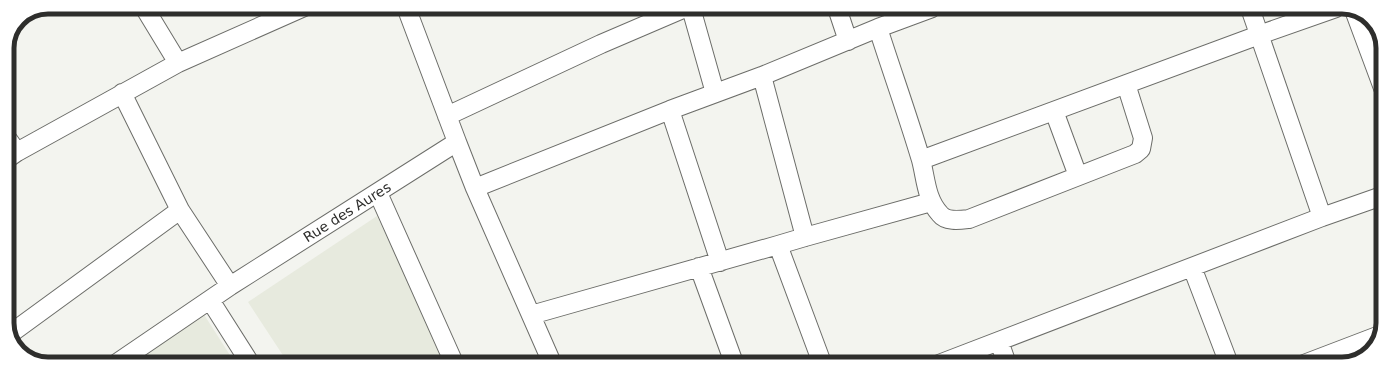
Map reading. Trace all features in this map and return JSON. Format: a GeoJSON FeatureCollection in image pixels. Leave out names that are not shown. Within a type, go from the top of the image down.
{"type":"FeatureCollection","features":[{"type":"Feature","properties":{"kind":"street"},"geometry":{"type":"LineString","coordinates":[[148,14],[178,63]]}},
{"type":"Feature","properties":{"kind":"street"},"geometry":{"type":"LineString","coordinates":[[14,148],[178,63],[288,14]]}},
{"type":"Feature","properties":{"kind":"street"},"geometry":{"type":"LineString","coordinates":[[409,14],[447,116],[476,188],[549,357]]}},
{"type":"Feature","properties":{"kind":"street"},"geometry":{"type":"LineString","coordinates":[[447,116],[600,44],[671,14]]}},
{"type":"Feature","properties":{"kind":"street"},"geometry":{"type":"LineString","coordinates":[[693,14],[715,93]]}},
{"type":"Feature","properties":{"kind":"street"},"geometry":{"type":"LineString","coordinates":[[839,14],[848,41]]}},
{"type":"Feature","properties":{"kind":"street"},"geometry":{"type":"LineString","coordinates":[[476,188],[916,14]]}},
{"type":"Feature","properties":{"kind":"street"},"geometry":{"type":"LineString","coordinates":[[1252,14],[1322,217]]}},
{"type":"Feature","properties":{"kind":"street"},"geometry":{"type":"LineString","coordinates":[[921,160],[1319,14]]}},
{"type":"Feature","properties":{"kind":"street"},"geometry":{"type":"LineString","coordinates":[[1357,18],[1376,69]]}},
{"type":"Feature","properties":{"kind":"street"},"geometry":{"type":"LineString","coordinates":[[878,28],[921,160],[926,187],[931,202],[940,216],[949,219],[959,221],[969,219],[1135,154],[1141,149],[1143,138],[1126,84]]}},
{"type":"Feature","properties":{"kind":"street"},"geometry":{"type":"LineString","coordinates":[[762,76],[804,237]]}},
{"type":"Feature","properties":{"kind":"street"},"geometry":{"type":"LineString","coordinates":[[122,93],[180,210],[230,286]]}},
{"type":"Feature","properties":{"kind":"street"},"geometry":{"type":"LineString","coordinates":[[670,110],[720,262]]}},
{"type":"Feature","properties":{"kind":"street"},"geometry":{"type":"LineString","coordinates":[[1054,111],[1078,176]]}},
{"type":"Feature","properties":{"kind":"street","name":"Rue des Aures"},"geometry":{"type":"LineString","coordinates":[[126,357],[230,286],[458,142]]}},
{"type":"Feature","properties":{"kind":"street"},"geometry":{"type":"LineString","coordinates":[[378,193],[451,357]]}},
{"type":"Feature","properties":{"kind":"street"},"geometry":{"type":"LineString","coordinates":[[957,357],[1322,217],[1376,198]]}},
{"type":"Feature","properties":{"kind":"street"},"geometry":{"type":"LineString","coordinates":[[531,315],[931,202]]}},
{"type":"Feature","properties":{"kind":"street"},"geometry":{"type":"LineString","coordinates":[[15,330],[180,210]]}},
{"type":"Feature","properties":{"kind":"street"},"geometry":{"type":"LineString","coordinates":[[778,245],[819,357]]}},
{"type":"Feature","properties":{"kind":"street"},"geometry":{"type":"LineString","coordinates":[[699,267],[732,357]]}},
{"type":"Feature","properties":{"kind":"street"},"geometry":{"type":"LineString","coordinates":[[1192,267],[1226,357]]}},
{"type":"Feature","properties":{"kind":"street"},"geometry":{"type":"LineString","coordinates":[[210,300],[246,357]]}},
{"type":"Feature","properties":{"kind":"street"},"geometry":{"type":"LineString","coordinates":[[1322,357],[1372,338]]}},
{"type":"Feature","properties":{"kind":"street"},"geometry":{"type":"LineString","coordinates":[[999,341],[1005,357]]}},
{"type":"Feature","properties":{"kind":"shaded area"},"geometry":{"type":"Polygon","coordinates":[[[377,216],[443,357],[284,357],[248,302],[377,216]]]}},
{"type":"Feature","properties":{"kind":"shaded area"},"geometry":{"type":"Polygon","coordinates":[[[203,313],[231,357],[142,357],[203,313]]]}}]}
